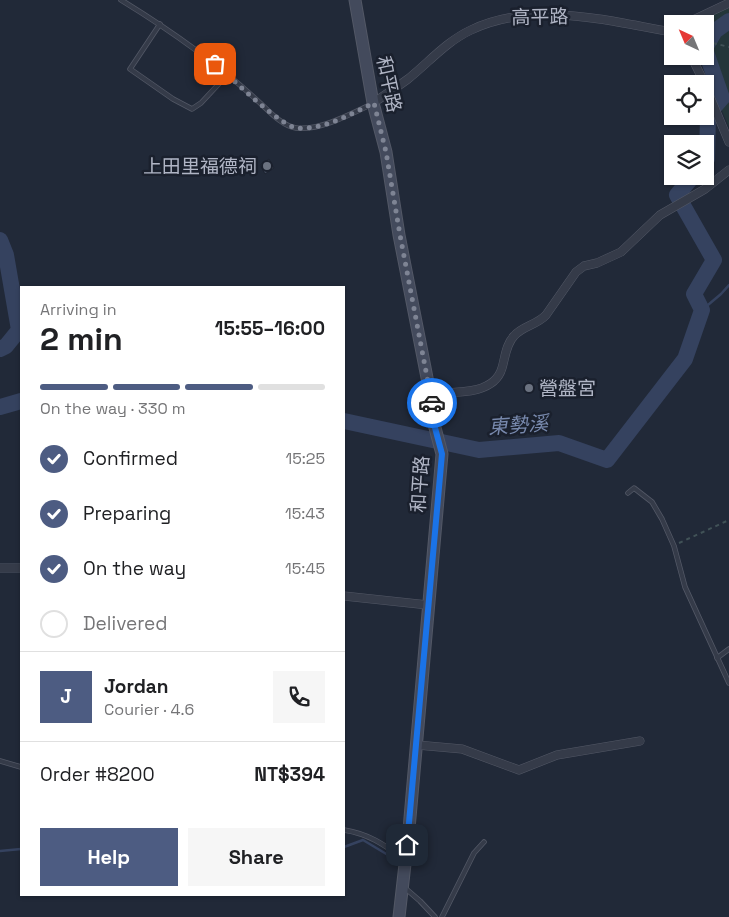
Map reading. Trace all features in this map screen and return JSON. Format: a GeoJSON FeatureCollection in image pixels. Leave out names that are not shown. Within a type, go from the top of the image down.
{"type":"FeatureCollection","features":[{"type":"Feature","properties":{"kind":"street","name":"和平路"},"geometry":{"type":"LineString","coordinates":[[355,0],[374,103],[386,152],[434,424],[442,454],[417,745],[399,917]]}},
{"type":"Feature","properties":{"kind":"street"},"geometry":{"type":"LineString","coordinates":[[704,15],[729,3]]}},
{"type":"Feature","properties":{"kind":"street","name":"高平路"},"geometry":{"type":"LineString","coordinates":[[374,103],[470,30],[504,18],[537,14],[575,16],[664,31]]}},
{"type":"Feature","properties":{"kind":"street"},"geometry":{"type":"LineString","coordinates":[[714,106],[729,142]]}},
{"type":"Feature","properties":{"kind":"street"},"geometry":{"type":"LineString","coordinates":[[430,393],[472,391],[494,382],[500,373],[512,338],[520,331],[541,321],[546,316],[576,272],[590,263],[597,263],[621,252],[642,230],[660,215],[705,189],[729,170]]}},
{"type":"Feature","properties":{"kind":"street"},"geometry":{"type":"LineString","coordinates":[[0,568],[20,568]]}},
{"type":"Feature","properties":{"kind":"street"},"geometry":{"type":"LineString","coordinates":[[345,596],[428,605]]}},
{"type":"Feature","properties":{"kind":"street"},"geometry":{"type":"LineString","coordinates":[[417,745],[462,749],[519,770],[557,754],[640,741]]}},
{"type":"Feature","properties":{"kind":"lane"},"geometry":{"type":"LineString","coordinates":[[121,0],[160,24],[228,74],[276,118],[295,128],[329,123],[374,103]]}},
{"type":"Feature","properties":{"kind":"lane"},"geometry":{"type":"LineString","coordinates":[[160,24],[130,69],[173,99],[192,109],[201,103],[228,74]]}},
{"type":"Feature","properties":{"kind":"lane"},"geometry":{"type":"LineString","coordinates":[[628,492],[634,488],[652,502],[662,519],[674,546],[685,587],[729,683]]}},
{"type":"Feature","properties":{"kind":"lane"},"geometry":{"type":"LineString","coordinates":[[717,658],[729,649]]}},
{"type":"Feature","properties":{"kind":"lane"},"geometry":{"type":"LineString","coordinates":[[0,761],[20,767]]}},
{"type":"Feature","properties":{"kind":"lane"},"geometry":{"type":"LineString","coordinates":[[345,830],[359,832],[376,839],[406,860]]}},
{"type":"Feature","properties":{"kind":"lane"},"geometry":{"type":"LineString","coordinates":[[442,917],[474,853],[484,842]]}},
{"type":"Feature","properties":{"kind":"lane"},"geometry":{"type":"LineString","coordinates":[[403,886],[434,917]]}},
{"type":"Feature","properties":{"kind":"path"},"geometry":{"type":"LineString","coordinates":[[714,43],[729,47]]}},
{"type":"Feature","properties":{"kind":"path"},"geometry":{"type":"LineString","coordinates":[[674,546],[729,520]]}},
{"type":"Feature","properties":{"kind":"shaded area"},"geometry":{"type":"Polygon","coordinates":[[[729,7],[729,127],[714,93],[714,75],[706,75],[702,65],[714,65],[714,15],[710,15],[729,7]]]}},
{"type":"Feature","properties":{"kind":"building","name":"上田里福德祠"},"geometry":{"type":"Polygon","coordinates":[[[269,159],[274,168],[265,174],[260,165],[269,159]]]}},
{"type":"Feature","properties":{"kind":"building","name":"營盤宮"},"geometry":{"type":"Polygon","coordinates":[[[528,381],[535,388],[529,394],[523,387],[528,381]]]}},
{"type":"Feature","properties":{"kind":"waterway","name":"東勢溪"},"geometry":{"type":"LineString","coordinates":[[714,33],[729,21]]}},
{"type":"Feature","properties":{"kind":"waterway","name":"東勢溪"},"geometry":{"type":"LineString","coordinates":[[708,135],[708,114],[722,98],[711,65]]}},
{"type":"Feature","properties":{"kind":"waterway","name":"東勢溪"},"geometry":{"type":"LineString","coordinates":[[345,421],[479,450],[559,443],[607,460],[685,359],[702,310],[694,294],[714,260],[677,195],[685,185]]}},
{"type":"Feature","properties":{"kind":"waterway","name":"東勢溪"},"geometry":{"type":"LineString","coordinates":[[0,240],[6,255],[19,330],[6,346],[0,349]]}},
{"type":"Feature","properties":{"kind":"waterway","name":"東勢溪"},"geometry":{"type":"LineString","coordinates":[[702,310],[729,285]]}},
{"type":"Feature","properties":{"kind":"waterway","name":"東勢溪"},"geometry":{"type":"LineString","coordinates":[[0,407],[20,401]]}},
{"type":"Feature","properties":{"kind":"waterway"},"geometry":{"type":"LineString","coordinates":[[345,847],[363,840],[393,858]]}},
{"type":"Feature","properties":{"kind":"waterway"},"geometry":{"type":"LineString","coordinates":[[0,851],[20,849]]}},
{"type":"Feature","properties":{"kind":"way so far"},"geometry":{"type":"LineString","coordinates":[[215,64],[276,118],[295,128],[329,123],[374,103],[386,152],[432,403]]}},
{"type":"Feature","properties":{"kind":"place","name":"上田里福德祠"},"geometry":{"type":"Point","coordinates":[267,166]}},
{"type":"Feature","properties":{"kind":"place","name":"營盤宮"},"geometry":{"type":"Point","coordinates":[529,388]}},
{"type":"Feature","properties":{"kind":"route"},"geometry":{"type":"LineString","coordinates":[[407,845],[442,454],[434,424],[432,403]]}}]}
